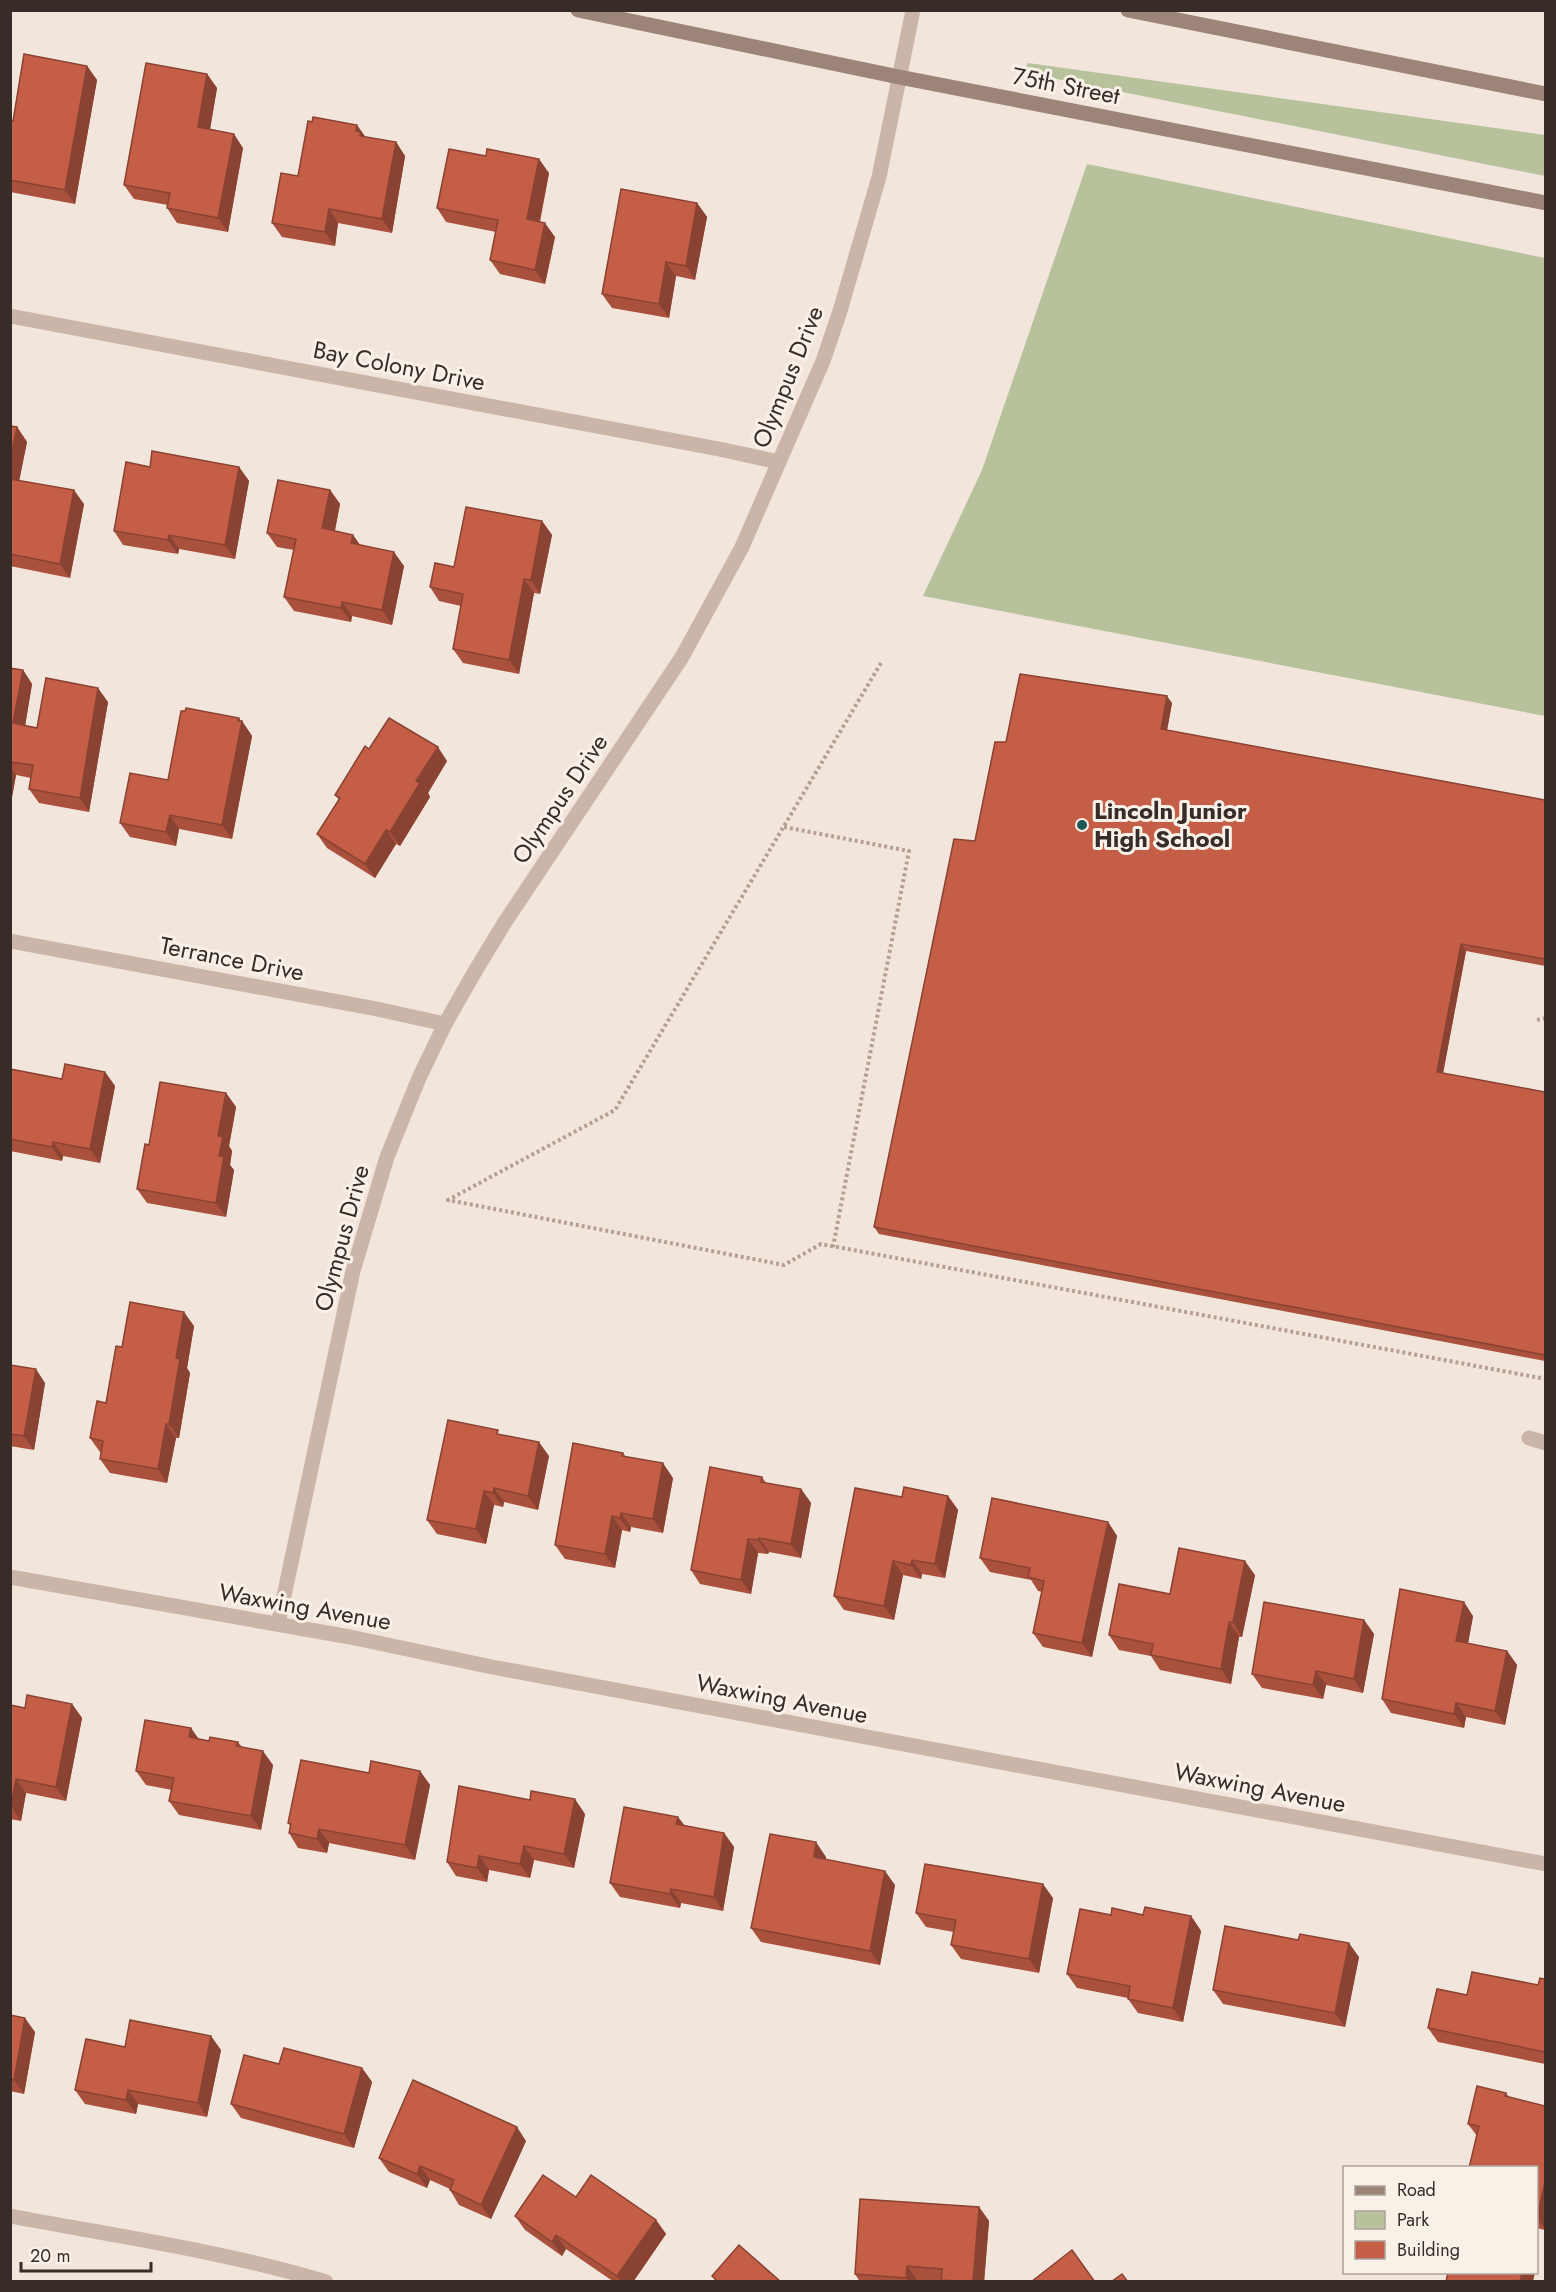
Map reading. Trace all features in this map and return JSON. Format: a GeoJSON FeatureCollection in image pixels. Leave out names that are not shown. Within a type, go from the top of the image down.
{"type":"FeatureCollection","features":[{"type":"Feature","properties":{"kind":"main road","name":"75th Street"},"geometry":{"type":"LineString","coordinates":[[578,10],[899,77],[1545,203]]}},
{"type":"Feature","properties":{"kind":"main road"},"geometry":{"type":"LineString","coordinates":[[1128,10],[1545,94]]}},
{"type":"Feature","properties":{"kind":"street","name":"Olympus Drive"},"geometry":{"type":"LineString","coordinates":[[278,1624],[353,1271],[387,1157],[419,1078],[445,1024],[505,922],[682,657],[742,547],[823,361],[840,311],[879,177],[913,10]]}},
{"type":"Feature","properties":{"kind":"street","name":"Bay Colony Drive"},"geometry":{"type":"LineString","coordinates":[[10,316],[719,448],[779,462]]}},
{"type":"Feature","properties":{"kind":"street","name":"Terrance Drive"},"geometry":{"type":"LineString","coordinates":[[10,941],[377,1009],[445,1024]]}},
{"type":"Feature","properties":{"kind":"street"},"geometry":{"type":"LineString","coordinates":[[1529,1438],[1545,1443]]}},
{"type":"Feature","properties":{"kind":"street","name":"Waxwing Avenue"},"geometry":{"type":"LineString","coordinates":[[10,1577],[175,1608],[278,1624],[503,1670],[1545,1864]]}},
{"type":"Feature","properties":{"kind":"street"},"geometry":{"type":"LineString","coordinates":[[10,2216],[209,2253],[326,2282]]}},
{"type":"Feature","properties":{"kind":"path"},"geometry":{"type":"LineString","coordinates":[[881,663],[615,1110],[448,1200],[784,1265],[821,1244],[1545,1379]]}},
{"type":"Feature","properties":{"kind":"path"},"geometry":{"type":"LineString","coordinates":[[784,827],[909,851],[833,1247]]}},
{"type":"Feature","properties":{"kind":"path"},"geometry":{"type":"LineString","coordinates":[[1537,1020],[1545,1018]]}},
{"type":"Feature","properties":{"kind":"green space"},"geometry":{"type":"Polygon","coordinates":[[[1028,63],[1545,135],[1545,176],[1027,73],[1024,69],[1028,63]]]}},
{"type":"Feature","properties":{"kind":"green space"},"geometry":{"type":"Polygon","coordinates":[[[1087,164],[1545,258],[1545,716],[923,596],[982,470],[1087,164]]]}},
{"type":"Feature","properties":{"kind":"building"},"geometry":{"type":"Polygon","coordinates":[[[24,54],[87,66],[65,190],[10,180],[10,120],[13,121],[24,54]]]}},
{"type":"Feature","properties":{"kind":"building"},"geometry":{"type":"Polygon","coordinates":[[[146,63],[207,74],[198,127],[234,134],[218,218],[167,208],[170,193],[124,185],[146,63]]]}},
{"type":"Feature","properties":{"kind":"building"},"geometry":{"type":"Polygon","coordinates":[[[313,117],[357,125],[356,131],[361,132],[360,136],[396,142],[382,219],[329,209],[325,232],[272,223],[281,173],[298,176],[308,121],[312,122],[313,117]]]}},
{"type":"Feature","properties":{"kind":"building"},"geometry":{"type":"Polygon","coordinates":[[[449,149],[486,156],[487,149],[539,159],[527,219],[545,223],[535,270],[490,260],[498,220],[437,208],[449,149]]]}},
{"type":"Feature","properties":{"kind":"building"},"geometry":{"type":"Polygon","coordinates":[[[621,189],[697,203],[686,266],[666,262],[659,304],[602,294],[621,189]]]}},
{"type":"Feature","properties":{"kind":"building"},"geometry":{"type":"Polygon","coordinates":[[[10,426],[17,427],[10,461],[10,426]]]}},
{"type":"Feature","properties":{"kind":"building"},"geometry":{"type":"Polygon","coordinates":[[[152,451],[239,467],[225,545],[169,535],[168,540],[114,531],[126,462],[150,467],[152,451]]]}},
{"type":"Feature","properties":{"kind":"building"},"geometry":{"type":"Polygon","coordinates":[[[10,479],[74,490],[60,564],[10,554],[10,479]]]}},
{"type":"Feature","properties":{"kind":"building"},"geometry":{"type":"Polygon","coordinates":[[[278,480],[330,490],[322,528],[353,535],[351,543],[394,552],[382,610],[342,602],[341,608],[284,597],[296,539],[267,533],[278,480]]]}},
{"type":"Feature","properties":{"kind":"building"},"geometry":{"type":"Polygon","coordinates":[[[466,507],[542,521],[531,580],[524,579],[509,660],[453,649],[463,594],[430,587],[435,563],[454,567],[466,507]]]}},
{"type":"Feature","properties":{"kind":"building"},"geometry":{"type":"Polygon","coordinates":[[[10,668],[23,670],[13,723],[37,728],[46,678],[98,688],[80,798],[29,789],[33,765],[10,762],[10,668]]]}},
{"type":"Feature","properties":{"kind":"building","name":"Lincoln Junior High School"},"geometry":{"type":"Polygon","coordinates":[[[1020,674],[1167,696],[1161,729],[1545,800],[1545,959],[1461,944],[1437,1072],[1545,1092],[1545,1355],[874,1227],[954,839],[975,841],[995,742],[1006,742],[1020,674]]]}},
{"type":"Feature","properties":{"kind":"building"},"geometry":{"type":"Polygon","coordinates":[[[186,708],[239,718],[238,721],[242,721],[222,825],[170,815],[166,832],[120,823],[130,773],[168,780],[181,711],[185,711],[186,708]]]}},
{"type":"Feature","properties":{"kind":"building"},"geometry":{"type":"Polygon","coordinates":[[[389,718],[438,747],[416,781],[420,783],[390,832],[386,830],[365,864],[317,834],[340,798],[335,795],[365,746],[369,749],[389,718]]]}},
{"type":"Feature","properties":{"kind":"building"},"geometry":{"type":"Polygon","coordinates":[[[65,1064],[105,1072],[90,1149],[53,1142],[52,1147],[10,1139],[10,1069],[62,1079],[65,1064]]]}},
{"type":"Feature","properties":{"kind":"building"},"geometry":{"type":"Polygon","coordinates":[[[160,1082],[226,1093],[218,1136],[223,1137],[219,1156],[224,1156],[216,1203],[137,1189],[145,1144],[149,1145],[160,1082]]]}},
{"type":"Feature","properties":{"kind":"building"},"geometry":{"type":"Polygon","coordinates":[[[130,1302],[184,1312],[176,1358],[180,1359],[169,1424],[166,1424],[158,1469],[100,1459],[103,1441],[90,1438],[97,1401],[106,1403],[116,1346],[122,1347],[130,1302]]]}},
{"type":"Feature","properties":{"kind":"building"},"geometry":{"type":"Polygon","coordinates":[[[10,1365],[36,1369],[24,1436],[10,1434],[10,1365]]]}},
{"type":"Feature","properties":{"kind":"building"},"geometry":{"type":"Polygon","coordinates":[[[448,1420],[498,1430],[497,1434],[539,1442],[528,1496],[494,1488],[493,1493],[484,1491],[476,1529],[427,1520],[448,1420]]]}},
{"type":"Feature","properties":{"kind":"building"},"geometry":{"type":"Polygon","coordinates":[[[573,1443],[623,1453],[622,1456],[663,1463],[653,1519],[621,1513],[620,1518],[612,1516],[605,1554],[555,1545],[573,1443]]]}},
{"type":"Feature","properties":{"kind":"building"},"geometry":{"type":"Polygon","coordinates":[[[710,1467],[762,1477],[761,1482],[801,1489],[791,1544],[759,1538],[758,1540],[748,1539],[741,1580],[691,1570],[710,1467]]]}},
{"type":"Feature","properties":{"kind":"building"},"geometry":{"type":"Polygon","coordinates":[[[904,1487],[948,1496],[935,1564],[912,1560],[911,1565],[893,1561],[884,1606],[834,1596],[855,1488],[902,1497],[904,1487]]]}},
{"type":"Feature","properties":{"kind":"building"},"geometry":{"type":"Polygon","coordinates":[[[992,1498],[1108,1522],[1082,1643],[1033,1633],[1044,1581],[1028,1577],[1030,1568],[980,1558],[992,1498]]]}},
{"type":"Feature","properties":{"kind":"building"},"geometry":{"type":"Polygon","coordinates":[[[1179,1548],[1245,1561],[1233,1622],[1229,1622],[1221,1669],[1151,1655],[1153,1644],[1109,1635],[1119,1584],[1170,1594],[1179,1548]]]}},
{"type":"Feature","properties":{"kind":"building"},"geometry":{"type":"Polygon","coordinates":[[[1400,1589],[1464,1602],[1456,1641],[1507,1651],[1495,1711],[1456,1703],[1454,1714],[1382,1699],[1400,1589]]]}},
{"type":"Feature","properties":{"kind":"building"},"geometry":{"type":"Polygon","coordinates":[[[1264,1602],[1364,1620],[1354,1679],[1316,1671],[1313,1685],[1252,1674],[1264,1602]]]}},
{"type":"Feature","properties":{"kind":"building"},"geometry":{"type":"Polygon","coordinates":[[[27,1695],[72,1704],[56,1787],[16,1779],[11,1806],[10,1705],[25,1708],[27,1695]]]}},
{"type":"Feature","properties":{"kind":"building"},"geometry":{"type":"Polygon","coordinates":[[[145,1720],[191,1728],[189,1737],[209,1741],[210,1737],[238,1742],[236,1746],[263,1751],[251,1816],[169,1801],[174,1778],[136,1771],[145,1720]]]}},
{"type":"Feature","properties":{"kind":"building"},"geometry":{"type":"Polygon","coordinates":[[[301,1760],[369,1773],[371,1761],[420,1771],[405,1845],[319,1829],[317,1839],[289,1833],[291,1824],[288,1823],[301,1760]]]}},
{"type":"Feature","properties":{"kind":"building"},"geometry":{"type":"Polygon","coordinates":[[[459,1786],[530,1800],[531,1791],[575,1799],[564,1854],[524,1846],[520,1864],[479,1856],[477,1868],[447,1862],[459,1786]]]}},
{"type":"Feature","properties":{"kind":"building"},"geometry":{"type":"Polygon","coordinates":[[[624,1807],[678,1817],[676,1824],[724,1833],[714,1897],[671,1889],[670,1894],[610,1883],[624,1807]]]}},
{"type":"Feature","properties":{"kind":"building"},"geometry":{"type":"Polygon","coordinates":[[[770,1834],[816,1842],[814,1857],[885,1871],[870,1951],[751,1928],[770,1834]]]}},
{"type":"Feature","properties":{"kind":"building"},"geometry":{"type":"Polygon","coordinates":[[[925,1864],[1043,1884],[1029,1959],[951,1945],[956,1920],[916,1913],[925,1864]]]}},
{"type":"Feature","properties":{"kind":"building"},"geometry":{"type":"Polygon","coordinates":[[[1145,1907],[1191,1916],[1173,2008],[1128,1999],[1130,1986],[1067,1974],[1080,1909],[1111,1915],[1112,1908],[1143,1915],[1145,1907]]]}},
{"type":"Feature","properties":{"kind":"building"},"geometry":{"type":"Polygon","coordinates":[[[1225,1926],[1298,1940],[1300,1934],[1349,1943],[1335,2013],[1213,1990],[1225,1926]]]}},
{"type":"Feature","properties":{"kind":"building"},"geometry":{"type":"Polygon","coordinates":[[[1472,1972],[1538,1985],[1540,1978],[1545,1979],[1545,2052],[1428,2028],[1437,1989],[1467,1995],[1472,1972]]]}},
{"type":"Feature","properties":{"kind":"building"},"geometry":{"type":"Polygon","coordinates":[[[10,2015],[25,2018],[14,2080],[10,2079],[10,2015]]]}},
{"type":"Feature","properties":{"kind":"building"},"geometry":{"type":"Polygon","coordinates":[[[130,2020],[211,2036],[198,2103],[128,2090],[126,2100],[75,2090],[86,2039],[125,2047],[130,2020]]]}},
{"type":"Feature","properties":{"kind":"building"},"geometry":{"type":"Polygon","coordinates":[[[284,2048],[362,2068],[344,2134],[231,2104],[244,2055],[279,2064],[284,2048]]]}},
{"type":"Feature","properties":{"kind":"building"},"geometry":{"type":"Polygon","coordinates":[[[413,2080],[517,2127],[481,2205],[450,2190],[454,2180],[420,2166],[417,2174],[379,2158],[413,2080]]]}},
{"type":"Feature","properties":{"kind":"building"},"geometry":{"type":"Polygon","coordinates":[[[1477,2086],[1545,2106],[1545,2182],[1538,2213],[1538,2166],[1469,2166],[1479,2126],[1468,2124],[1477,2086]]]}},
{"type":"Feature","properties":{"kind":"building"},"geometry":{"type":"Polygon","coordinates":[[[543,2175],[576,2197],[591,2175],[656,2220],[617,2276],[556,2235],[552,2242],[515,2216],[543,2175]]]}},
{"type":"Feature","properties":{"kind":"building"},"geometry":{"type":"Polygon","coordinates":[[[860,2199],[979,2207],[973,2282],[941,2280],[942,2269],[907,2266],[906,2278],[855,2274],[860,2199]]]}},
{"type":"Feature","properties":{"kind":"building"},"geometry":{"type":"Polygon","coordinates":[[[739,2245],[781,2282],[715,2282],[712,2276],[739,2245]]]}},
{"type":"Feature","properties":{"kind":"building"},"geometry":{"type":"Polygon","coordinates":[[[1072,2250],[1095,2282],[1031,2282],[1072,2250]]]}},
{"type":"Feature","properties":{"kind":"building"},"geometry":{"type":"Polygon","coordinates":[[[1122,2274],[1128,2282],[1111,2282],[1122,2274]]]}},
{"type":"Feature","properties":{"kind":"building"},"geometry":{"type":"Polygon","coordinates":[[[1448,2274],[1522,2274],[1520,2282],[1446,2282],[1448,2274]]]}},
{"type":"Feature","properties":{"kind":"place","name":"Lincoln Junior High School"},"geometry":{"type":"Point","coordinates":[1082,825]}}]}
